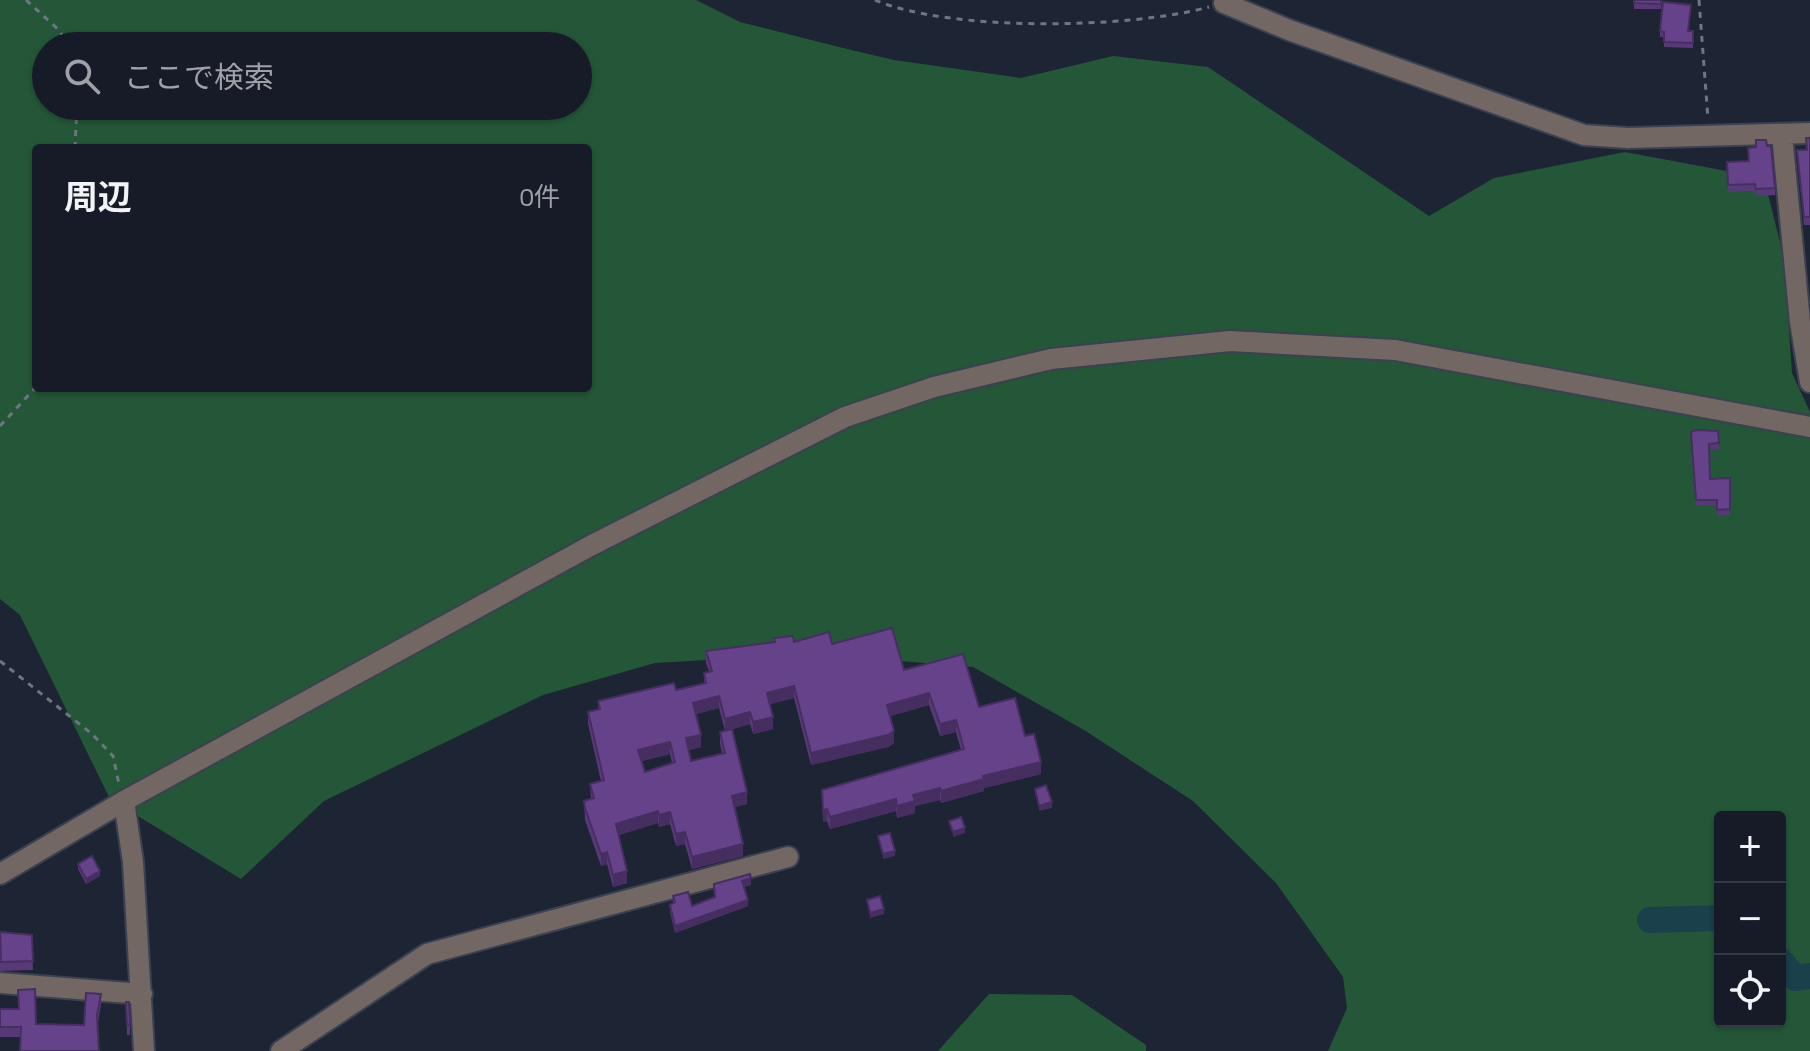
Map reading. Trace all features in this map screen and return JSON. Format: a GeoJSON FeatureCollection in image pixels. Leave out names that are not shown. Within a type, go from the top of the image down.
{"type":"FeatureCollection","features":[{"type":"Feature","properties":{"kind":"street"},"geometry":{"type":"LineString","coordinates":[[1224,3],[1289,30],[1584,135],[1810,133]]}},
{"type":"Feature","properties":{"kind":"street"},"geometry":{"type":"LineString","coordinates":[[1782,135],[1800,322],[1810,382]]}},
{"type":"Feature","properties":{"kind":"street"},"geometry":{"type":"LineString","coordinates":[[0,874],[124,801],[592,545],[845,417],[934,387],[1051,359],[1230,341],[1395,350],[1810,427]]}},
{"type":"Feature","properties":{"kind":"street"},"geometry":{"type":"LineString","coordinates":[[124,801],[133,862],[144,1051]]}},
{"type":"Feature","properties":{"kind":"street"},"geometry":{"type":"LineString","coordinates":[[281,1051],[427,954],[788,857]]}},
{"type":"Feature","properties":{"kind":"street"},"geometry":{"type":"LineString","coordinates":[[0,983],[142,994]]}},
{"type":"Feature","properties":{"kind":"path"},"geometry":{"type":"LineString","coordinates":[[26,0],[60,32]]}},
{"type":"Feature","properties":{"kind":"path"},"geometry":{"type":"LineString","coordinates":[[875,0],[928,17],[982,22],[1116,19],[1196,11],[1224,3]]}},
{"type":"Feature","properties":{"kind":"path"},"geometry":{"type":"LineString","coordinates":[[1699,0],[1709,136]]}},
{"type":"Feature","properties":{"kind":"path"},"geometry":{"type":"LineString","coordinates":[[75,144],[76,120]]}},
{"type":"Feature","properties":{"kind":"path"},"geometry":{"type":"LineString","coordinates":[[0,426],[32,391]]}},
{"type":"Feature","properties":{"kind":"path"},"geometry":{"type":"LineString","coordinates":[[0,661],[92,734],[113,756],[124,801]]}},
{"type":"Feature","properties":{"kind":"green space"},"geometry":{"type":"Polygon","coordinates":[[[0,0],[696,0],[740,22],[843,48],[894,60],[1021,78],[1113,56],[1208,67],[1429,216],[1494,178],[1625,152],[1764,178],[1784,258],[1792,373],[1810,412],[1810,1051],[1328,1051],[1347,1008],[1343,977],[1276,883],[1193,801],[1084,730],[973,667],[813,654],[655,663],[543,695],[324,801],[241,879],[110,799],[20,615],[0,599],[0,0]]]}},
{"type":"Feature","properties":{"kind":"green space"},"geometry":{"type":"Polygon","coordinates":[[[989,994],[1072,995],[1146,1045],[1146,1051],[938,1051],[989,994]]]}},
{"type":"Feature","properties":{"kind":"building"},"geometry":{"type":"Polygon","coordinates":[[[1634,0],[1661,0],[1661,4],[1634,3],[1634,0]]]}},
{"type":"Feature","properties":{"kind":"building"},"geometry":{"type":"Polygon","coordinates":[[[1663,2],[1691,5],[1688,31],[1693,31],[1693,43],[1664,42],[1664,32],[1660,31],[1663,2]]]}},
{"type":"Feature","properties":{"kind":"building"},"geometry":{"type":"Polygon","coordinates":[[[1806,138],[1810,138],[1810,217],[1804,217],[1797,150],[1807,150],[1806,138]]]}},
{"type":"Feature","properties":{"kind":"building"},"geometry":{"type":"Polygon","coordinates":[[[1756,140],[1766,140],[1767,146],[1771,146],[1775,188],[1756,189],[1755,184],[1728,185],[1727,162],[1749,161],[1748,148],[1756,147],[1756,140]]]}},
{"type":"Feature","properties":{"kind":"building"},"geometry":{"type":"Polygon","coordinates":[[[1718,431],[1719,443],[1709,444],[1710,479],[1730,478],[1730,509],[1717,510],[1717,500],[1696,500],[1691,432],[1718,431]]]}},
{"type":"Feature","properties":{"kind":"building"},"geometry":{"type":"Polygon","coordinates":[[[892,628],[904,670],[963,654],[979,707],[1015,698],[1025,736],[1034,734],[1041,762],[983,776],[984,779],[941,791],[940,788],[913,795],[915,801],[897,806],[896,799],[830,817],[827,809],[823,810],[822,790],[964,749],[956,720],[940,724],[929,693],[887,705],[894,731],[888,735],[811,753],[794,686],[767,693],[773,717],[753,722],[750,712],[725,719],[719,696],[693,703],[701,735],[686,738],[691,761],[725,753],[720,732],[732,729],[747,792],[732,796],[743,844],[692,857],[685,832],[676,834],[670,812],[659,815],[658,811],[616,824],[627,871],[613,875],[607,852],[601,854],[584,801],[594,798],[590,784],[604,780],[588,712],[600,709],[598,701],[674,683],[676,690],[706,683],[704,673],[712,671],[706,651],[775,642],[774,638],[793,636],[794,642],[829,632],[832,644],[892,628]],[[670,742],[638,750],[645,772],[675,762],[670,742]]]}},
{"type":"Feature","properties":{"kind":"building"},"geometry":{"type":"Polygon","coordinates":[[[1046,785],[1052,802],[1039,806],[1035,789],[1046,785]]]}},
{"type":"Feature","properties":{"kind":"building"},"geometry":{"type":"Polygon","coordinates":[[[961,817],[965,828],[953,832],[949,821],[961,817]]]}},
{"type":"Feature","properties":{"kind":"building"},"geometry":{"type":"Polygon","coordinates":[[[890,833],[895,851],[883,854],[878,836],[890,833]]]}},
{"type":"Feature","properties":{"kind":"building"},"geometry":{"type":"Polygon","coordinates":[[[92,856],[100,871],[86,879],[78,864],[92,856]]]}},
{"type":"Feature","properties":{"kind":"building"},"geometry":{"type":"Polygon","coordinates":[[[750,874],[751,878],[742,881],[748,900],[675,926],[670,905],[675,902],[673,896],[688,892],[692,906],[715,897],[714,884],[750,874]]]}},
{"type":"Feature","properties":{"kind":"building"},"geometry":{"type":"Polygon","coordinates":[[[880,896],[884,909],[870,913],[867,900],[880,896]]]}},
{"type":"Feature","properties":{"kind":"building"},"geometry":{"type":"Polygon","coordinates":[[[0,932],[32,935],[33,961],[0,962],[0,932]]]}},
{"type":"Feature","properties":{"kind":"building"},"geometry":{"type":"Polygon","coordinates":[[[35,989],[36,1024],[84,1025],[86,993],[101,994],[97,1015],[99,1051],[20,1051],[21,1027],[0,1027],[0,1009],[19,1009],[18,990],[35,989]]]}},
{"type":"Feature","properties":{"kind":"building"},"geometry":{"type":"Polygon","coordinates":[[[126,1002],[129,1002],[130,1024],[127,1025],[126,1002]]]}},
{"type":"Feature","properties":{"kind":"waterway"},"geometry":{"type":"LineString","coordinates":[[1650,920],[1714,918]]}},
{"type":"Feature","properties":{"kind":"waterway"},"geometry":{"type":"LineString","coordinates":[[1786,967],[1795,978],[1810,976]]}}]}
